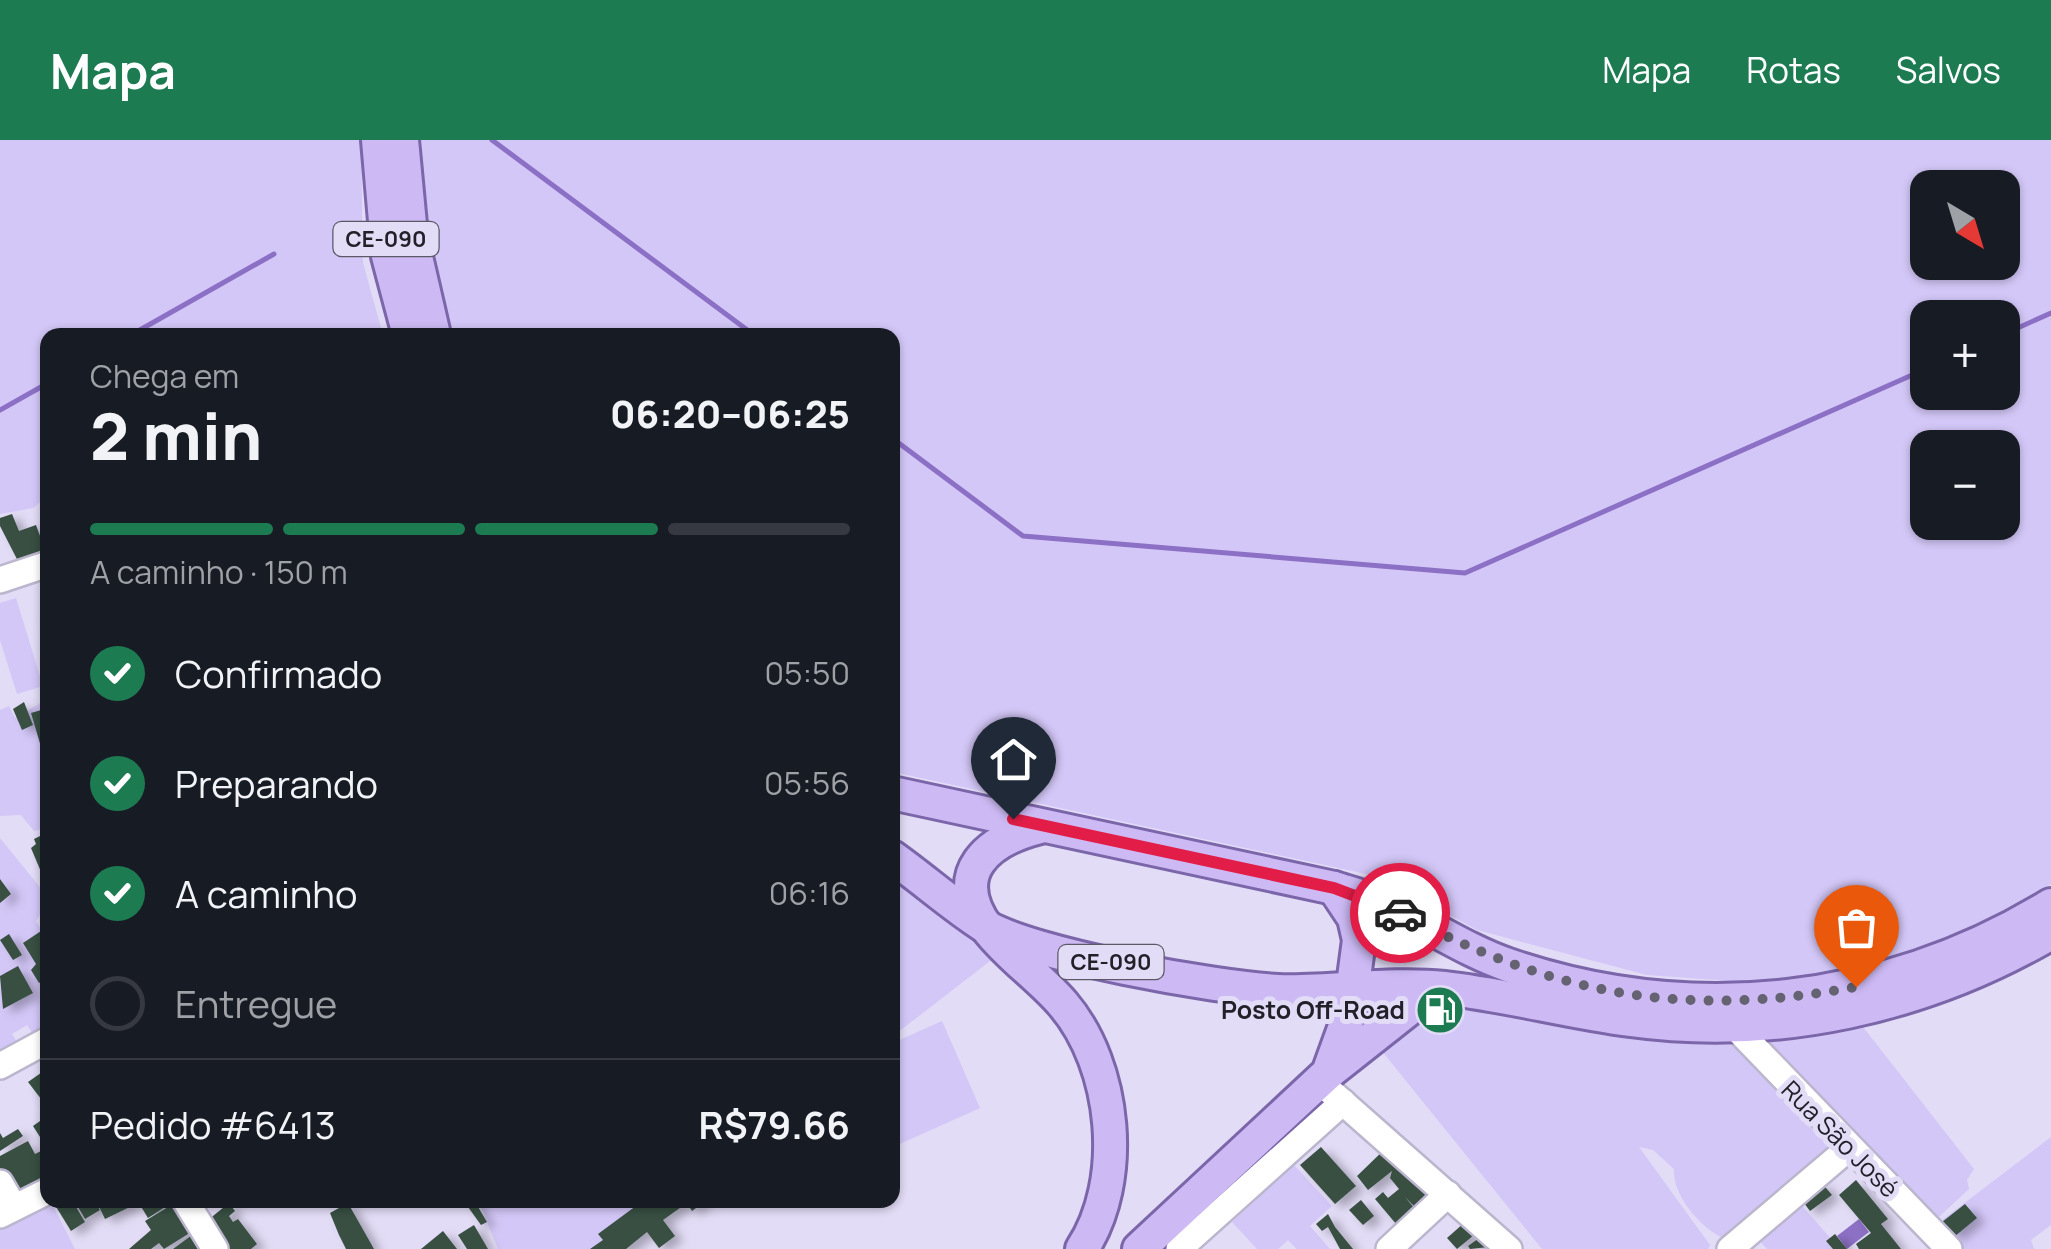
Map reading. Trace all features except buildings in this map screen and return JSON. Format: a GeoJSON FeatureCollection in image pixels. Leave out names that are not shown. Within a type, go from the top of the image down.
{"type":"FeatureCollection","features":[{"type":"Feature","properties":{"kind":"main road","name":"CE-090"},"geometry":{"type":"LineString","coordinates":[[378,140],[388,256],[408,328]]}},
{"type":"Feature","properties":{"kind":"main road","name":"CE-090"},"geometry":{"type":"LineString","coordinates":[[402,140],[411,235],[432,328]]}},
{"type":"Feature","properties":{"kind":"main road"},"geometry":{"type":"LineString","coordinates":[[900,795],[1334,888],[1389,907],[1492,959],[1558,980],[1665,999],[1717,1002],[1856,987],[1955,954],[2051,905]]}},
{"type":"Feature","properties":{"kind":"main road"},"geometry":{"type":"LineString","coordinates":[[1045,826],[1001,838],[978,862],[971,888],[986,927],[1066,1008],[1096,1063],[1110,1131],[1109,1170],[1099,1213],[1082,1249]]}},
{"type":"Feature","properties":{"kind":"main road","name":"CE-090"},"geometry":{"type":"LineString","coordinates":[[900,865],[986,927],[1046,947],[1212,984],[1280,991],[1447,988],[1630,1020],[1735,1027],[1857,1011],[1910,996],[2006,959],[2051,932]]}},
{"type":"Feature","properties":{"kind":"main road"},"geometry":{"type":"LineString","coordinates":[[1331,1086],[1355,988],[1358,934],[1334,888]]}},
{"type":"Feature","properties":{"kind":"main road"},"geometry":{"type":"LineString","coordinates":[[1139,1249],[1331,1086],[1417,1003],[1447,988]]}},
{"type":"Feature","properties":{"kind":"street"},"geometry":{"type":"LineString","coordinates":[[0,580],[40,567]]}},
{"type":"Feature","properties":{"kind":"street","name":"Rua São José"},"geometry":{"type":"LineString","coordinates":[[1735,1027],[1949,1249]]}},
{"type":"Feature","properties":{"kind":"street"},"geometry":{"type":"LineString","coordinates":[[0,1066],[40,1044]]}},
{"type":"Feature","properties":{"kind":"street"},"geometry":{"type":"LineString","coordinates":[[1179,1249],[1331,1086],[1509,1249]]}},
{"type":"Feature","properties":{"kind":"street"},"geometry":{"type":"LineString","coordinates":[[1730,1249],[1849,1148]]}},
{"type":"Feature","properties":{"kind":"street"},"geometry":{"type":"LineString","coordinates":[[0,1183],[7,1211],[40,1195]]}},
{"type":"Feature","properties":{"kind":"street"},"geometry":{"type":"LineString","coordinates":[[1389,1249],[1448,1194]]}},
{"type":"Feature","properties":{"kind":"street"},"geometry":{"type":"LineString","coordinates":[[190,1208],[215,1249]]}},
{"type":"Feature","properties":{"kind":"shaded area"},"geometry":{"type":"Polygon","coordinates":[[[0,140],[361,140],[363,263],[381,328],[40,328],[40,502],[33,508],[0,514],[0,140]]]}},
{"type":"Feature","properties":{"kind":"shaded area"},"geometry":{"type":"Polygon","coordinates":[[[421,140],[2051,140],[2051,884],[1961,935],[1847,972],[1744,982],[1647,975],[1477,930],[1380,877],[900,774],[900,328],[451,328],[422,190],[421,140]]]}},
{"type":"Feature","properties":{"kind":"shaded area"},"geometry":{"type":"Polygon","coordinates":[[[16,598],[40,687],[17,694],[0,640],[0,603],[16,598]]]}},
{"type":"Feature","properties":{"kind":"shaded area"},"geometry":{"type":"Polygon","coordinates":[[[40,703],[40,830],[34,831],[21,815],[0,816],[0,710],[9,706],[15,718],[40,703]]]}},
{"type":"Feature","properties":{"kind":"shaded area"},"geometry":{"type":"Polygon","coordinates":[[[0,838],[40,887],[40,915],[36,921],[40,928],[40,1038],[37,1040],[27,1025],[12,1034],[18,1044],[0,1055],[0,838]]]}},
{"type":"Feature","properties":{"kind":"shaded area"},"geometry":{"type":"Polygon","coordinates":[[[900,878],[994,958],[900,1031],[900,878]]]}},
{"type":"Feature","properties":{"kind":"shaded area"},"geometry":{"type":"Polygon","coordinates":[[[1454,1005],[1726,1038],[1828,1146],[1820,1161],[1725,1239],[1707,1228],[1690,1210],[1678,1190],[1674,1169],[1653,1150],[1639,1147],[1710,1245],[1708,1249],[1542,1249],[1381,1050],[1431,1010],[1454,1005]]]}},
{"type":"Feature","properties":{"kind":"shaded area"},"geometry":{"type":"Polygon","coordinates":[[[942,1021],[980,1108],[900,1144],[900,1040],[942,1021]]]}},
{"type":"Feature","properties":{"kind":"shaded area"},"geometry":{"type":"Polygon","coordinates":[[[1860,1023],[1974,1169],[1967,1180],[1969,1189],[1928,1227],[1757,1044],[1775,1034],[1860,1023]]]}},
{"type":"Feature","properties":{"kind":"shaded area"},"geometry":{"type":"Polygon","coordinates":[[[2051,1137],[2051,1225],[2031,1240],[2034,1249],[1964,1249],[1933,1227],[2051,1137]]]}},
{"type":"Feature","properties":{"kind":"shaded area"},"geometry":{"type":"Polygon","coordinates":[[[1294,1165],[1332,1206],[1310,1226],[1330,1249],[1297,1249],[1288,1240],[1278,1249],[1257,1249],[1232,1222],[1294,1165]]]}},
{"type":"Feature","properties":{"kind":"shaded area"},"geometry":{"type":"Polygon","coordinates":[[[1788,1190],[1840,1249],[1767,1249],[1756,1237],[1788,1190]]]}},
{"type":"Feature","properties":{"kind":"shaded area"},"geometry":{"type":"Polygon","coordinates":[[[54,1208],[75,1249],[0,1249],[0,1222],[54,1208]]]}},
{"type":"Feature","properties":{"kind":"shaded area"},"geometry":{"type":"Polygon","coordinates":[[[481,1208],[669,1208],[619,1249],[498,1249],[481,1208]]]}},
{"type":"Feature","properties":{"kind":"shaded area"},"geometry":{"type":"Polygon","coordinates":[[[1859,1219],[1869,1232],[1847,1249],[1837,1236],[1859,1219]]]}},
{"type":"Feature","properties":{"kind":"waterway"},"geometry":{"type":"LineString","coordinates":[[492,140],[745,328]]}},
{"type":"Feature","properties":{"kind":"waterway"},"geometry":{"type":"LineString","coordinates":[[143,328],[274,254]]}},
{"type":"Feature","properties":{"kind":"waterway"},"geometry":{"type":"LineString","coordinates":[[2020,327],[2051,313]]}},
{"type":"Feature","properties":{"kind":"waterway"},"geometry":{"type":"LineString","coordinates":[[900,444],[1023,536],[1465,573],[1910,376]]}},
{"type":"Feature","properties":{"kind":"waterway"},"geometry":{"type":"LineString","coordinates":[[0,410],[40,388]]}},
{"type":"Feature","properties":{"kind":"way so far"},"geometry":{"type":"LineString","coordinates":[[1400,913],[1479,954],[1586,988],[1717,1002],[1856,987]]}},
{"type":"Feature","properties":{"kind":"place","name":"Posto Off-Road"},"geometry":{"type":"Point","coordinates":[1440,1010]}},
{"type":"Feature","properties":{"kind":"route"},"geometry":{"type":"LineString","coordinates":[[1013,819],[1334,888],[1400,913]]}}]}
